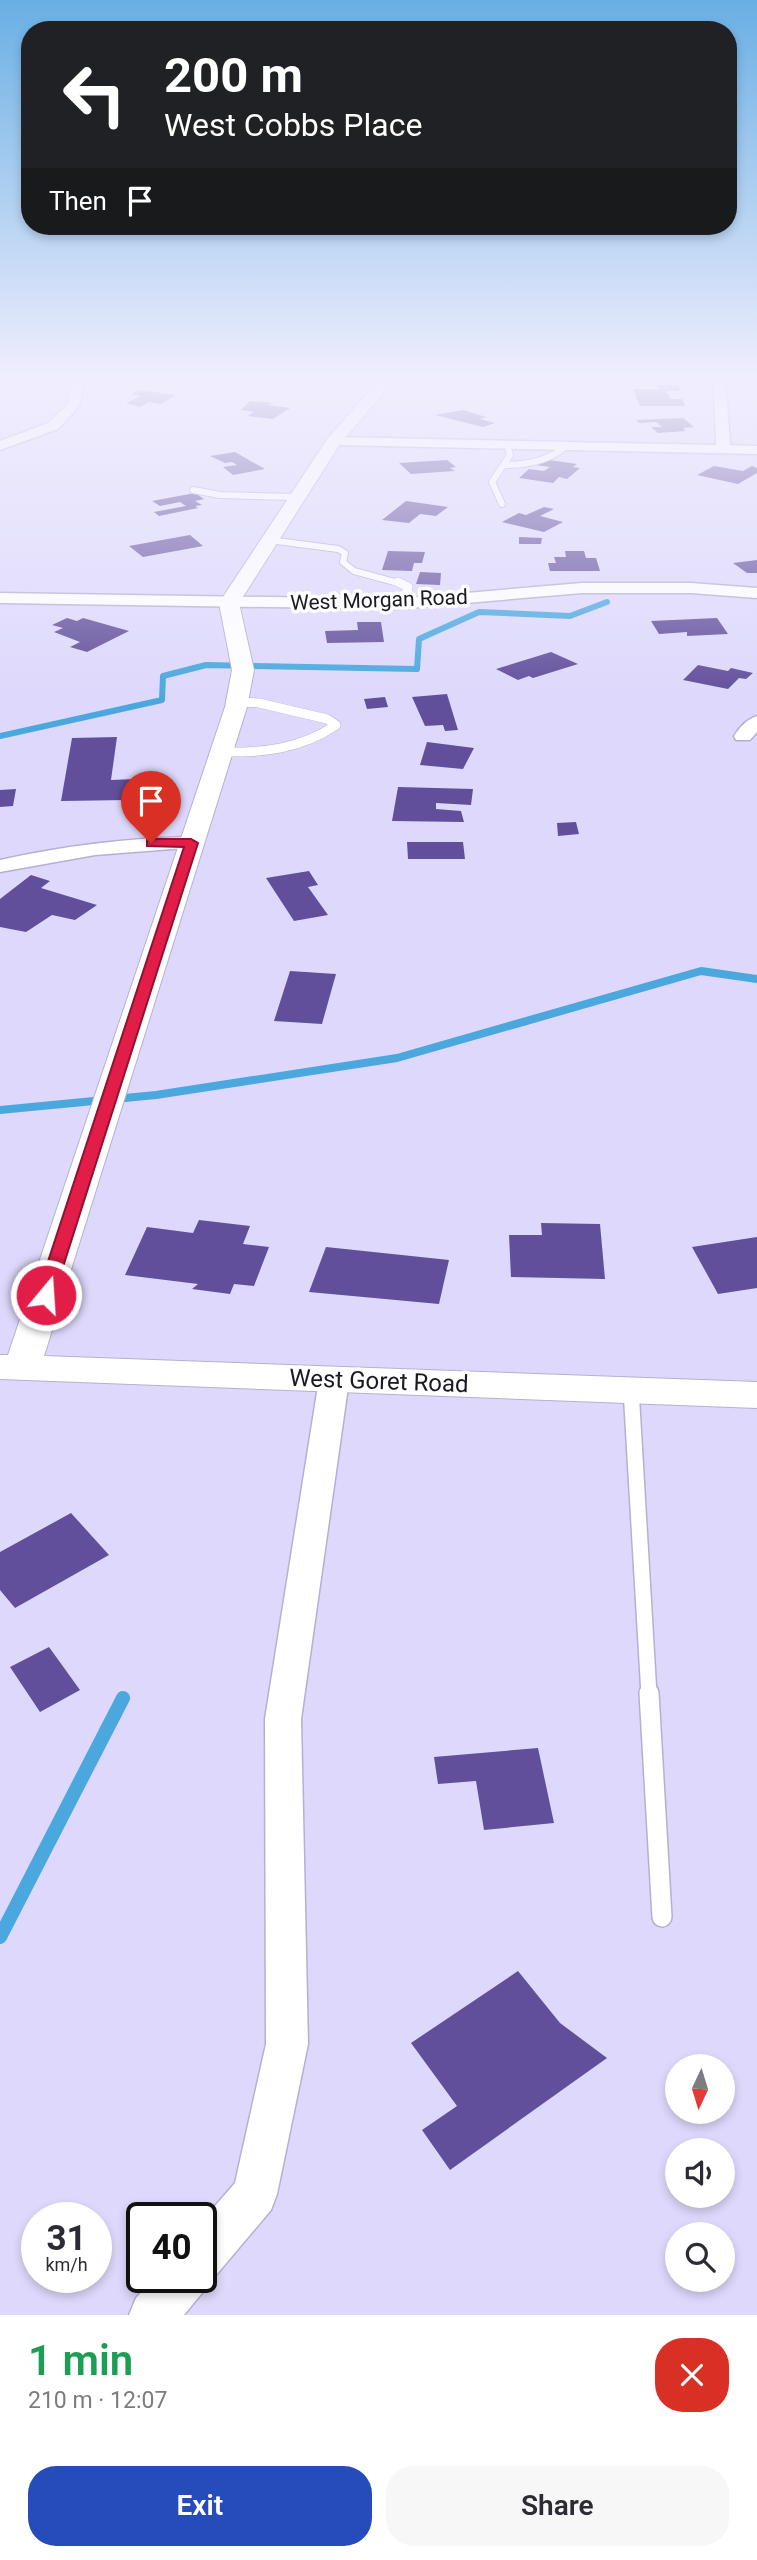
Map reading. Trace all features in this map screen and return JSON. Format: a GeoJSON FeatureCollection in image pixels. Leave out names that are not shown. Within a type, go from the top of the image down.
{"type":"FeatureCollection","features":[{"type":"Feature","properties":{"kind":"street"},"geometry":{"type":"LineString","coordinates":[[11,1368],[237,702],[243,670],[229,603],[307,481]]}},
{"type":"Feature","properties":{"kind":"street","name":"West Morgan Road"},"geometry":{"type":"LineString","coordinates":[[0,598],[389,603],[594,587],[691,588],[757,593]]}},
{"type":"Feature","properties":{"kind":"street"},"geometry":{"type":"LineString","coordinates":[[743,736],[757,722]]}},
{"type":"Feature","properties":{"kind":"street"},"geometry":{"type":"LineString","coordinates":[[0,866],[39,856],[131,843],[191,843]]}},
{"type":"Feature","properties":{"kind":"street","name":"West Goret Road"},"geometry":{"type":"LineString","coordinates":[[11,1368],[757,1395]]}},
{"type":"Feature","properties":{"kind":"street"},"geometry":{"type":"LineString","coordinates":[[217,2239],[255,2194],[287,2044],[283,1719],[334,1380]]}},
{"type":"Feature","properties":{"kind":"street"},"geometry":{"type":"LineString","coordinates":[[153,2315],[172,2293]]}},
{"type":"Feature","properties":{"kind":"lane"},"geometry":{"type":"LineString","coordinates":[[493,481],[502,504]]}},
{"type":"Feature","properties":{"kind":"lane"},"geometry":{"type":"LineString","coordinates":[[193,490],[220,495],[296,497]]}},
{"type":"Feature","properties":{"kind":"lane"},"geometry":{"type":"LineString","coordinates":[[269,540],[338,549],[345,553],[343,562],[352,572],[399,581],[408,587],[407,593],[389,603]]}},
{"type":"Feature","properties":{"kind":"lane"},"geometry":{"type":"LineString","coordinates":[[221,752],[249,752],[287,747],[335,725],[327,719],[259,703],[237,702]]}},
{"type":"Feature","properties":{"kind":"lane"},"geometry":{"type":"LineString","coordinates":[[631,1389],[662,1917]]}},
{"type":"Feature","properties":{"kind":"building"},"geometry":{"type":"Polygon","coordinates":[[[195,493],[204,499],[195,501],[202,505],[195,506],[198,508],[159,516],[154,512],[186,506],[180,502],[160,506],[152,501],[195,493]]]}},
{"type":"Feature","properties":{"kind":"building"},"geometry":{"type":"Polygon","coordinates":[[[406,501],[448,507],[436,516],[420,514],[409,523],[382,520],[406,501]]]}},
{"type":"Feature","properties":{"kind":"building"},"geometry":{"type":"Polygon","coordinates":[[[544,507],[554,509],[540,516],[563,522],[544,532],[502,522],[519,513],[526,515],[544,507]]]}},
{"type":"Feature","properties":{"kind":"building"},"geometry":{"type":"Polygon","coordinates":[[[190,535],[203,546],[143,557],[129,546],[190,535]]]}},
{"type":"Feature","properties":{"kind":"building"},"geometry":{"type":"Polygon","coordinates":[[[519,537],[542,538],[541,544],[519,544],[519,537]]]}},
{"type":"Feature","properties":{"kind":"building"},"geometry":{"type":"Polygon","coordinates":[[[388,551],[425,552],[422,563],[414,563],[412,571],[382,570],[388,551]]]}},
{"type":"Feature","properties":{"kind":"building"},"geometry":{"type":"Polygon","coordinates":[[[565,551],[584,551],[586,558],[596,558],[600,571],[550,571],[548,563],[556,563],[554,557],[566,557],[565,551]]]}},
{"type":"Feature","properties":{"kind":"building"},"geometry":{"type":"Polygon","coordinates":[[[757,560],[757,573],[747,573],[733,563],[757,560]]]}},
{"type":"Feature","properties":{"kind":"building"},"geometry":{"type":"Polygon","coordinates":[[[420,572],[441,573],[440,585],[416,584],[420,572]]]}},
{"type":"Feature","properties":{"kind":"building"},"geometry":{"type":"Polygon","coordinates":[[[67,618],[77,621],[83,618],[129,631],[87,652],[70,647],[80,642],[54,632],[63,628],[52,625],[67,618]]]}},
{"type":"Feature","properties":{"kind":"building"},"geometry":{"type":"Polygon","coordinates":[[[717,618],[728,634],[659,634],[651,621],[717,618]]]}},
{"type":"Feature","properties":{"kind":"building"},"geometry":{"type":"Polygon","coordinates":[[[357,622],[381,622],[384,642],[327,643],[325,631],[358,630],[357,622]]]}},
{"type":"Feature","properties":{"kind":"building"},"geometry":{"type":"Polygon","coordinates":[[[551,652],[578,664],[518,680],[496,669],[551,652]]]}},
{"type":"Feature","properties":{"kind":"building"},"geometry":{"type":"Polygon","coordinates":[[[698,665],[753,673],[746,679],[739,678],[728,689],[683,680],[698,665]]]}},
{"type":"Feature","properties":{"kind":"building"},"geometry":{"type":"Polygon","coordinates":[[[447,694],[458,730],[445,731],[443,725],[425,726],[412,697],[447,694]]]}},
{"type":"Feature","properties":{"kind":"building"},"geometry":{"type":"Polygon","coordinates":[[[385,697],[388,707],[367,709],[364,699],[385,697]]]}},
{"type":"Feature","properties":{"kind":"building"},"geometry":{"type":"Polygon","coordinates":[[[117,737],[111,780],[135,779],[133,796],[153,796],[151,808],[127,808],[128,800],[61,801],[72,738],[117,737]]]}},
{"type":"Feature","properties":{"kind":"building"},"geometry":{"type":"Polygon","coordinates":[[[427,742],[474,748],[463,769],[420,765],[427,742]]]}},
{"type":"Feature","properties":{"kind":"building"},"geometry":{"type":"Polygon","coordinates":[[[398,787],[473,789],[471,805],[436,803],[436,809],[461,811],[464,822],[392,821],[398,787]]]}},
{"type":"Feature","properties":{"kind":"building"},"geometry":{"type":"Polygon","coordinates":[[[16,789],[13,806],[0,807],[0,790],[16,789]]]}},
{"type":"Feature","properties":{"kind":"building"},"geometry":{"type":"Polygon","coordinates":[[[576,822],[579,834],[558,836],[557,823],[576,822]]]}},
{"type":"Feature","properties":{"kind":"building"},"geometry":{"type":"Polygon","coordinates":[[[407,842],[463,842],[465,859],[408,859],[407,842]]]}},
{"type":"Feature","properties":{"kind":"building"},"geometry":{"type":"Polygon","coordinates":[[[309,871],[318,885],[308,887],[328,915],[294,921],[266,878],[309,871]]]}},
{"type":"Feature","properties":{"kind":"building"},"geometry":{"type":"Polygon","coordinates":[[[31,875],[50,881],[41,888],[97,905],[75,920],[52,915],[26,932],[0,927],[0,899],[31,875]]]}},
{"type":"Feature","properties":{"kind":"building"},"geometry":{"type":"Polygon","coordinates":[[[290,971],[336,974],[322,1024],[274,1021],[290,971]]]}},
{"type":"Feature","properties":{"kind":"building"},"geometry":{"type":"Polygon","coordinates":[[[199,1220],[250,1226],[243,1244],[269,1247],[254,1286],[234,1284],[230,1294],[192,1289],[198,1284],[125,1275],[147,1227],[193,1233],[199,1220]]]}},
{"type":"Feature","properties":{"kind":"building"},"geometry":{"type":"Polygon","coordinates":[[[541,1223],[600,1224],[605,1279],[511,1277],[509,1235],[542,1235],[541,1223]]]}},
{"type":"Feature","properties":{"kind":"building"},"geometry":{"type":"Polygon","coordinates":[[[757,1237],[757,1288],[718,1294],[692,1247],[757,1237]]]}},
{"type":"Feature","properties":{"kind":"building"},"geometry":{"type":"Polygon","coordinates":[[[326,1247],[449,1260],[439,1304],[309,1292],[326,1247]]]}},
{"type":"Feature","properties":{"kind":"building"},"geometry":{"type":"Polygon","coordinates":[[[71,1513],[109,1555],[15,1608],[0,1590],[0,1552],[71,1513]]]}},
{"type":"Feature","properties":{"kind":"building"},"geometry":{"type":"Polygon","coordinates":[[[49,1647],[80,1690],[40,1712],[10,1667],[49,1647]]]}},
{"type":"Feature","properties":{"kind":"building"},"geometry":{"type":"Polygon","coordinates":[[[538,1748],[554,1823],[484,1830],[476,1781],[438,1784],[434,1757],[538,1748]]]}},
{"type":"Feature","properties":{"kind":"building"},"geometry":{"type":"Polygon","coordinates":[[[518,1971],[560,2023],[607,2058],[450,2170],[422,2130],[457,2106],[411,2043],[518,1971]]]}},
{"type":"Feature","properties":{"kind":"waterway"},"geometry":{"type":"LineString","coordinates":[[0,736],[162,700],[163,676],[206,665],[417,669],[419,639],[479,612],[570,616],[607,602]]}},
{"type":"Feature","properties":{"kind":"waterway"},"geometry":{"type":"LineString","coordinates":[[0,1110],[156,1095],[397,1058],[701,971],[757,979]]}},
{"type":"Feature","properties":{"kind":"waterway"},"geometry":{"type":"LineString","coordinates":[[0,1937],[123,1698]]}},
{"type":"Feature","properties":{"kind":"route"},"geometry":{"type":"LineString","coordinates":[[46,1295],[191,843],[151,843]]}}]}
